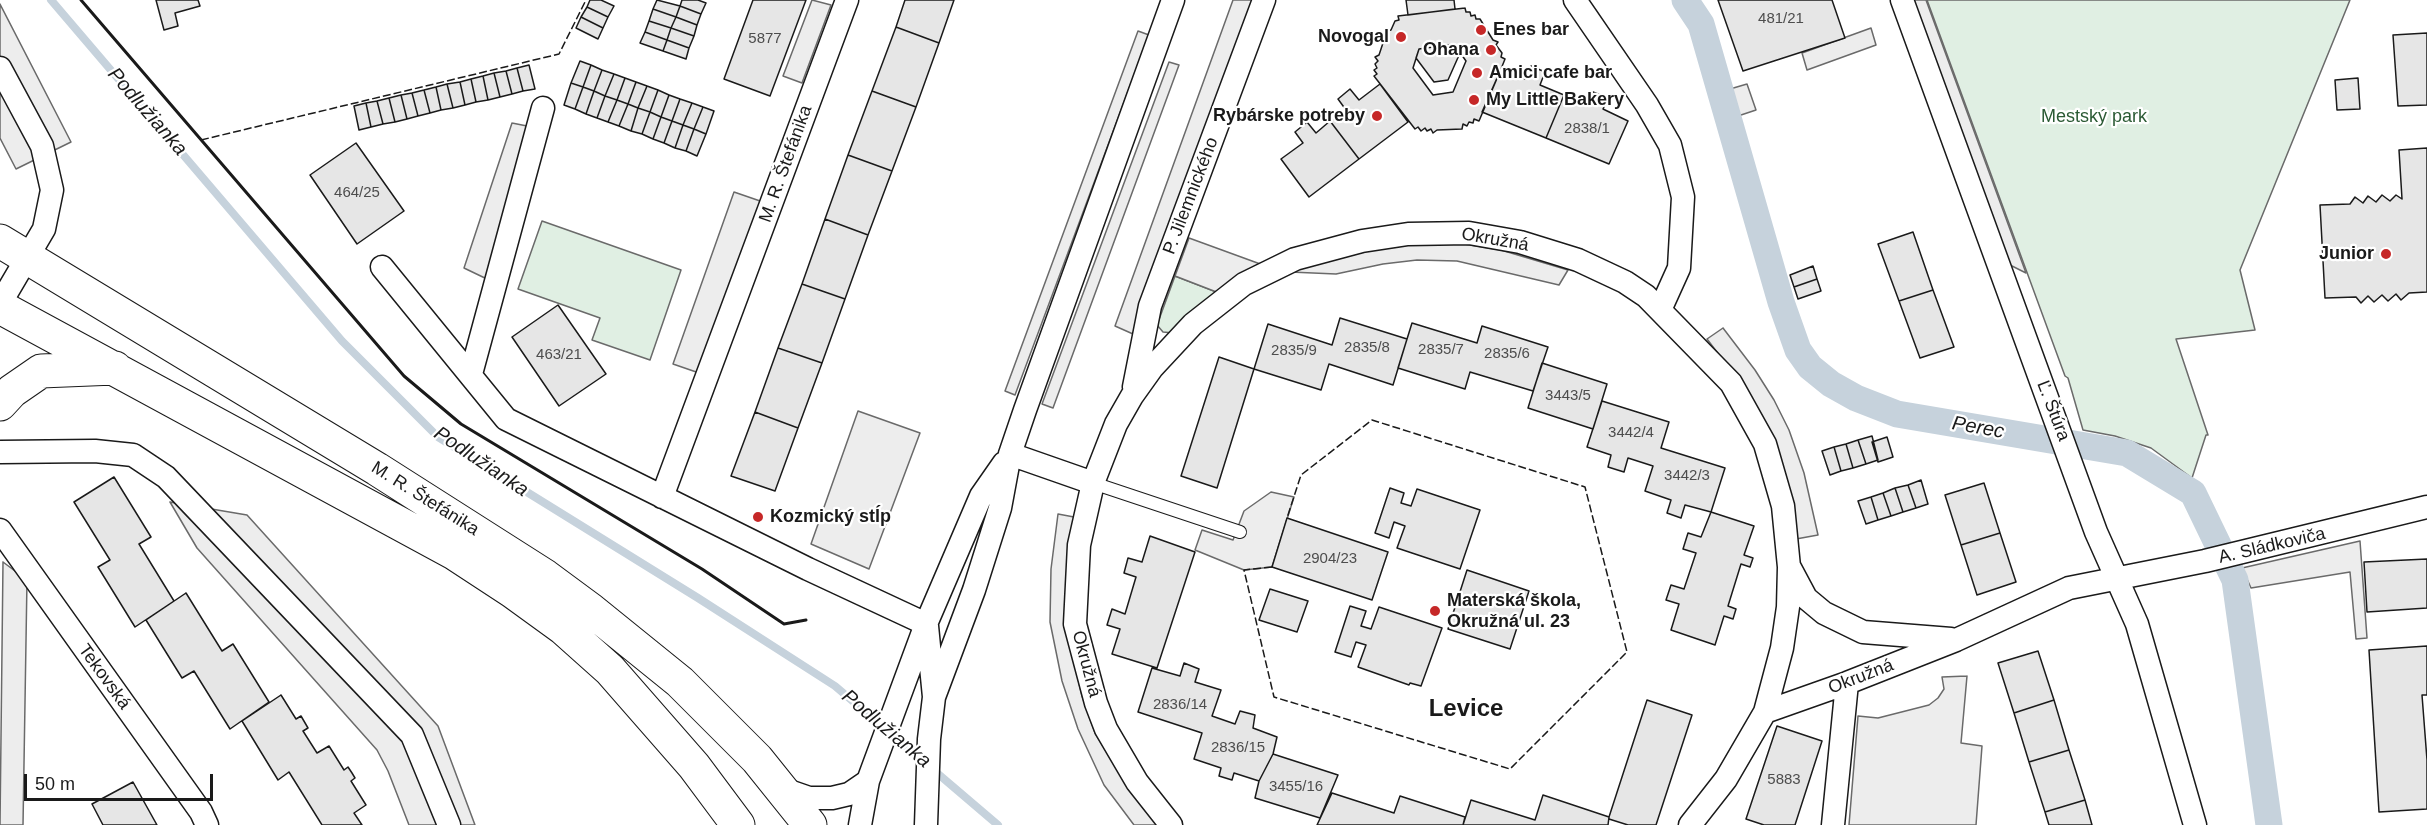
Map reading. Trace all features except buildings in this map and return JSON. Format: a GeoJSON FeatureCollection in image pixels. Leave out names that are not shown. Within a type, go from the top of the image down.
{"type":"FeatureCollection","features":[{"type":"Feature","properties":{"kind":"main road","name":"M. R. Štefánika"},"geometry":{"type":"LineString","coordinates":[[0,241],[387,475],[545,576],[680,682],[732,732],[783,789],[810,825]]}},
{"type":"Feature","properties":{"kind":"main road","name":"M. R. Štefánika"},"geometry":{"type":"LineString","coordinates":[[0,306],[454,553],[539,610],[588,649],[610,670],[694,766],[738,825]]}},
{"type":"Feature","properties":{"kind":"main road"},"geometry":{"type":"LineString","coordinates":[[0,404],[12,391],[41,371],[116,368]]}},
{"type":"Feature","properties":{"kind":"street","name":"M. R. Štefánika"},"geometry":{"type":"LineString","coordinates":[[662,497],[847,0]]}},
{"type":"Feature","properties":{"kind":"street"},"geometry":{"type":"LineString","coordinates":[[926,825],[928,739],[934,698],[974,590],[999,508],[1010,454],[1173,0]]}},
{"type":"Feature","properties":{"kind":"street","name":"P. Jilemnického"},"geometry":{"type":"LineString","coordinates":[[1132,396],[1150,306],[1264,0]]}},
{"type":"Feature","properties":{"kind":"street"},"geometry":{"type":"LineString","coordinates":[[1575,0],[1647,105],[1670,145],[1683,197],[1678,268],[1660,310]]}},
{"type":"Feature","properties":{"kind":"street","name":"Ľ. Štúra"},"geometry":{"type":"LineString","coordinates":[[1902,0],[2096,532],[2142,638],[2195,825]]}},
{"type":"Feature","properties":{"kind":"street"},"geometry":{"type":"LineString","coordinates":[[0,68],[46,155],[52,190],[44,229],[0,306]]}},
{"type":"Feature","properties":{"kind":"street"},"geometry":{"type":"LineString","coordinates":[[471,374],[543,108]]}},
{"type":"Feature","properties":{"kind":"street","name":"Okružná"},"geometry":{"type":"LineString","coordinates":[[1170,825],[1137,782],[1106,729],[1096,703],[1075,624],[1079,545],[1094,483],[1116,424],[1152,368],[1193,324],[1244,284],[1295,259],[1362,241],[1408,234],[1469,233],[1520,242],[1578,260],[1616,278],[1646,296],[1731,383],[1765,444],[1783,506],[1789,567],[1788,607],[1782,648],[1766,712],[1726,779],[1690,825]]}},
{"type":"Feature","properties":{"kind":"street"},"geometry":{"type":"LineString","coordinates":[[382,267],[506,418],[879,604],[926,624]]}},
{"type":"Feature","properties":{"kind":"street"},"geometry":{"type":"LineString","coordinates":[[0,452],[95,451],[133,455],[166,477],[412,735],[448,825]]}},
{"type":"Feature","properties":{"kind":"street"},"geometry":{"type":"LineString","coordinates":[[1010,454],[1094,483]]}},
{"type":"Feature","properties":{"kind":"street"},"geometry":{"type":"LineString","coordinates":[[860,825],[868,781],[926,624],[981,496],[1010,454]]}},
{"type":"Feature","properties":{"kind":"street","name":"A. Sládkoviča"},"geometry":{"type":"LineString","coordinates":[[2115,577],[2205,561],[2427,507]]}},
{"type":"Feature","properties":{"kind":"street","name":"Tekovská"},"geometry":{"type":"LineString","coordinates":[[0,530],[201,812],[207,825]]}},
{"type":"Feature","properties":{"kind":"street","name":"Okružná"},"geometry":{"type":"LineString","coordinates":[[1789,567],[1806,598],[1824,613],[1863,632],[1956,640]]}},
{"type":"Feature","properties":{"kind":"street","name":"Okružná"},"geometry":{"type":"LineString","coordinates":[[1766,712],[1956,640],[2069,588],[2115,577]]}},
{"type":"Feature","properties":{"kind":"street"},"geometry":{"type":"LineString","coordinates":[[926,624],[951,609],[974,590]]}},
{"type":"Feature","properties":{"kind":"street"},"geometry":{"type":"LineString","coordinates":[[926,624],[934,698]]}},
{"type":"Feature","properties":{"kind":"street"},"geometry":{"type":"LineString","coordinates":[[1833,825],[1847,683]]}},
{"type":"Feature","properties":{"kind":"street"},"geometry":{"type":"LineString","coordinates":[[783,789],[809,798],[832,798],[849,794],[868,781]]}},
{"type":"Feature","properties":{"kind":"lane"},"geometry":{"type":"LineString","coordinates":[[1094,483],[1240,532]]}},
{"type":"Feature","properties":{"kind":"green space","name":"Mestský park"},"geometry":{"type":"Polygon","coordinates":[[[1927,0],[2350,0],[2240,270],[2255,330],[2176,339],[2208,435],[2206,435],[2192,478],[2151,448],[2115,436],[2083,430],[2068,378],[2065,376],[1927,0]]]}},
{"type":"Feature","properties":{"kind":"green space"},"geometry":{"type":"Polygon","coordinates":[[[542,221],[681,270],[650,360],[592,340],[600,318],[518,289],[542,221]]]}},
{"type":"Feature","properties":{"kind":"green space"},"geometry":{"type":"Polygon","coordinates":[[[1175,276],[1219,293],[1173,333],[1163,332],[1157,325],[1175,276]]]}},
{"type":"Feature","properties":{"kind":"shaded area"},"geometry":{"type":"Polygon","coordinates":[[[812,0],[831,5],[802,83],[783,76],[812,0]]]}},
{"type":"Feature","properties":{"kind":"shaded area"},"geometry":{"type":"Polygon","coordinates":[[[1233,0],[1254,0],[1133,334],[1115,326],[1233,0]]]}},
{"type":"Feature","properties":{"kind":"shaded area"},"geometry":{"type":"Polygon","coordinates":[[[1908,0],[1926,0],[2026,273],[2004,262],[1908,0]]]}},
{"type":"Feature","properties":{"kind":"shaded area"},"geometry":{"type":"Polygon","coordinates":[[[0,4],[71,142],[16,169],[0,138],[0,4]]]}},
{"type":"Feature","properties":{"kind":"shaded area"},"geometry":{"type":"Polygon","coordinates":[[[1871,28],[1876,45],[1807,70],[1802,53],[1871,28]]]}},
{"type":"Feature","properties":{"kind":"shaded area"},"geometry":{"type":"Polygon","coordinates":[[[1138,31],[1149,35],[1015,395],[1005,391],[1138,31]]]}},
{"type":"Feature","properties":{"kind":"shaded area"},"geometry":{"type":"Polygon","coordinates":[[[1169,62],[1179,65],[1053,408],[1042,404],[1169,62]]]}},
{"type":"Feature","properties":{"kind":"shaded area"},"geometry":{"type":"Polygon","coordinates":[[[1747,84],[1756,110],[1738,116],[1730,89],[1747,84]]]}},
{"type":"Feature","properties":{"kind":"shaded area"},"geometry":{"type":"Polygon","coordinates":[[[512,123],[532,127],[489,280],[464,268],[512,123]]]}},
{"type":"Feature","properties":{"kind":"shaded area"},"geometry":{"type":"Polygon","coordinates":[[[734,192],[763,202],[702,374],[673,364],[734,192]]]}},
{"type":"Feature","properties":{"kind":"shaded area"},"geometry":{"type":"Polygon","coordinates":[[[1189,238],[1263,265],[1219,293],[1175,276],[1189,238]]]}},
{"type":"Feature","properties":{"kind":"shaded area"},"geometry":{"type":"Polygon","coordinates":[[[1409,242],[1452,242],[1501,250],[1568,270],[1559,285],[1457,261],[1417,260],[1383,264],[1336,274],[1290,272],[1327,257],[1409,242]]]}},
{"type":"Feature","properties":{"kind":"shaded area"},"geometry":{"type":"Polygon","coordinates":[[[1723,328],[1755,370],[1789,430],[1804,473],[1818,535],[1796,539],[1749,394],[1707,339],[1723,328]]]}},
{"type":"Feature","properties":{"kind":"shaded area"},"geometry":{"type":"Polygon","coordinates":[[[858,411],[920,433],[869,569],[811,544],[858,411]]]}},
{"type":"Feature","properties":{"kind":"shaded area"},"geometry":{"type":"Polygon","coordinates":[[[1271,492],[1294,497],[1272,567],[1244,570],[1195,550],[1202,530],[1233,540],[1244,511],[1271,492]]]}},
{"type":"Feature","properties":{"kind":"shaded area"},"geometry":{"type":"Polygon","coordinates":[[[170,502],[247,515],[438,726],[475,825],[409,825],[388,771],[377,750],[197,548],[170,502]]]}},
{"type":"Feature","properties":{"kind":"shaded area"},"geometry":{"type":"Polygon","coordinates":[[[1058,514],[1074,517],[1068,636],[1082,696],[1095,733],[1137,800],[1159,825],[1134,825],[1104,785],[1078,729],[1062,681],[1050,622],[1051,569],[1058,514]]]}},
{"type":"Feature","properties":{"kind":"shaded area"},"geometry":{"type":"Polygon","coordinates":[[[2360,541],[2367,638],[2356,639],[2350,572],[2251,588],[2242,568],[2360,541]]]}},
{"type":"Feature","properties":{"kind":"shaded area"},"geometry":{"type":"Polygon","coordinates":[[[3,562],[27,580],[23,825],[0,825],[3,562]]]}},
{"type":"Feature","properties":{"kind":"shaded area"},"geometry":{"type":"Polygon","coordinates":[[[1967,676],[1961,743],[1982,746],[1976,825],[1849,825],[1858,716],[1878,718],[1929,705],[1944,689],[1942,677],[1967,676]]]}},
{"type":"Feature","properties":{"kind":"waterway","name":"Podlužianka"},"geometry":{"type":"LineString","coordinates":[[51,0],[342,341],[438,437],[835,686],[998,825]]}},
{"type":"Feature","properties":{"kind":"waterway","name":"Perec"},"geometry":{"type":"LineString","coordinates":[[1685,0],[1701,24],[1781,302],[1798,350],[1810,367],[1831,384],[1856,398],[1897,414],[2127,453],[2193,493],[2235,580],[2269,825]]}},
{"type":"Feature","properties":{"kind":"fence"},"geometry":{"type":"LineString","coordinates":[[201,140],[559,54],[586,0]]}},
{"type":"Feature","properties":{"kind":"fence"},"geometry":{"type":"LineString","coordinates":[[1272,567],[1244,570],[1274,697],[1510,769],[1627,652],[1585,487],[1372,420],[1301,475],[1287,518]]}},
{"type":"Feature","properties":{"kind":"wall"},"geometry":{"type":"LineString","coordinates":[[81,0],[404,376],[461,424],[702,569],[784,624],[806,620]]}},
{"type":"Feature","properties":{"kind":"place","name":"Enes bar"},"geometry":{"type":"Point","coordinates":[1481,30]}},
{"type":"Feature","properties":{"kind":"place","name":"Novogal"},"geometry":{"type":"Point","coordinates":[1401,37]}},
{"type":"Feature","properties":{"kind":"place","name":"Ohana"},"geometry":{"type":"Point","coordinates":[1491,50]}},
{"type":"Feature","properties":{"kind":"place","name":"Amici cafe bar"},"geometry":{"type":"Point","coordinates":[1477,73]}},
{"type":"Feature","properties":{"kind":"place","name":"My Little Bakery"},"geometry":{"type":"Point","coordinates":[1474,100]}},
{"type":"Feature","properties":{"kind":"place","name":"Rybárske potreby"},"geometry":{"type":"Point","coordinates":[1377,116]}},
{"type":"Feature","properties":{"kind":"place","name":"Junior"},"geometry":{"type":"Point","coordinates":[2386,254]}},
{"type":"Feature","properties":{"kind":"place","name":"Kozmický stĺp"},"geometry":{"type":"Point","coordinates":[758,517]}},
{"type":"Feature","properties":{"kind":"place","name":"Materská škola, Okružná ul. 23"},"geometry":{"type":"Point","coordinates":[1435,611]}},
{"type":"Feature","properties":{"kind":"district","name":"Levice"},"geometry":{"type":"Point","coordinates":[1466,709]}}]}
